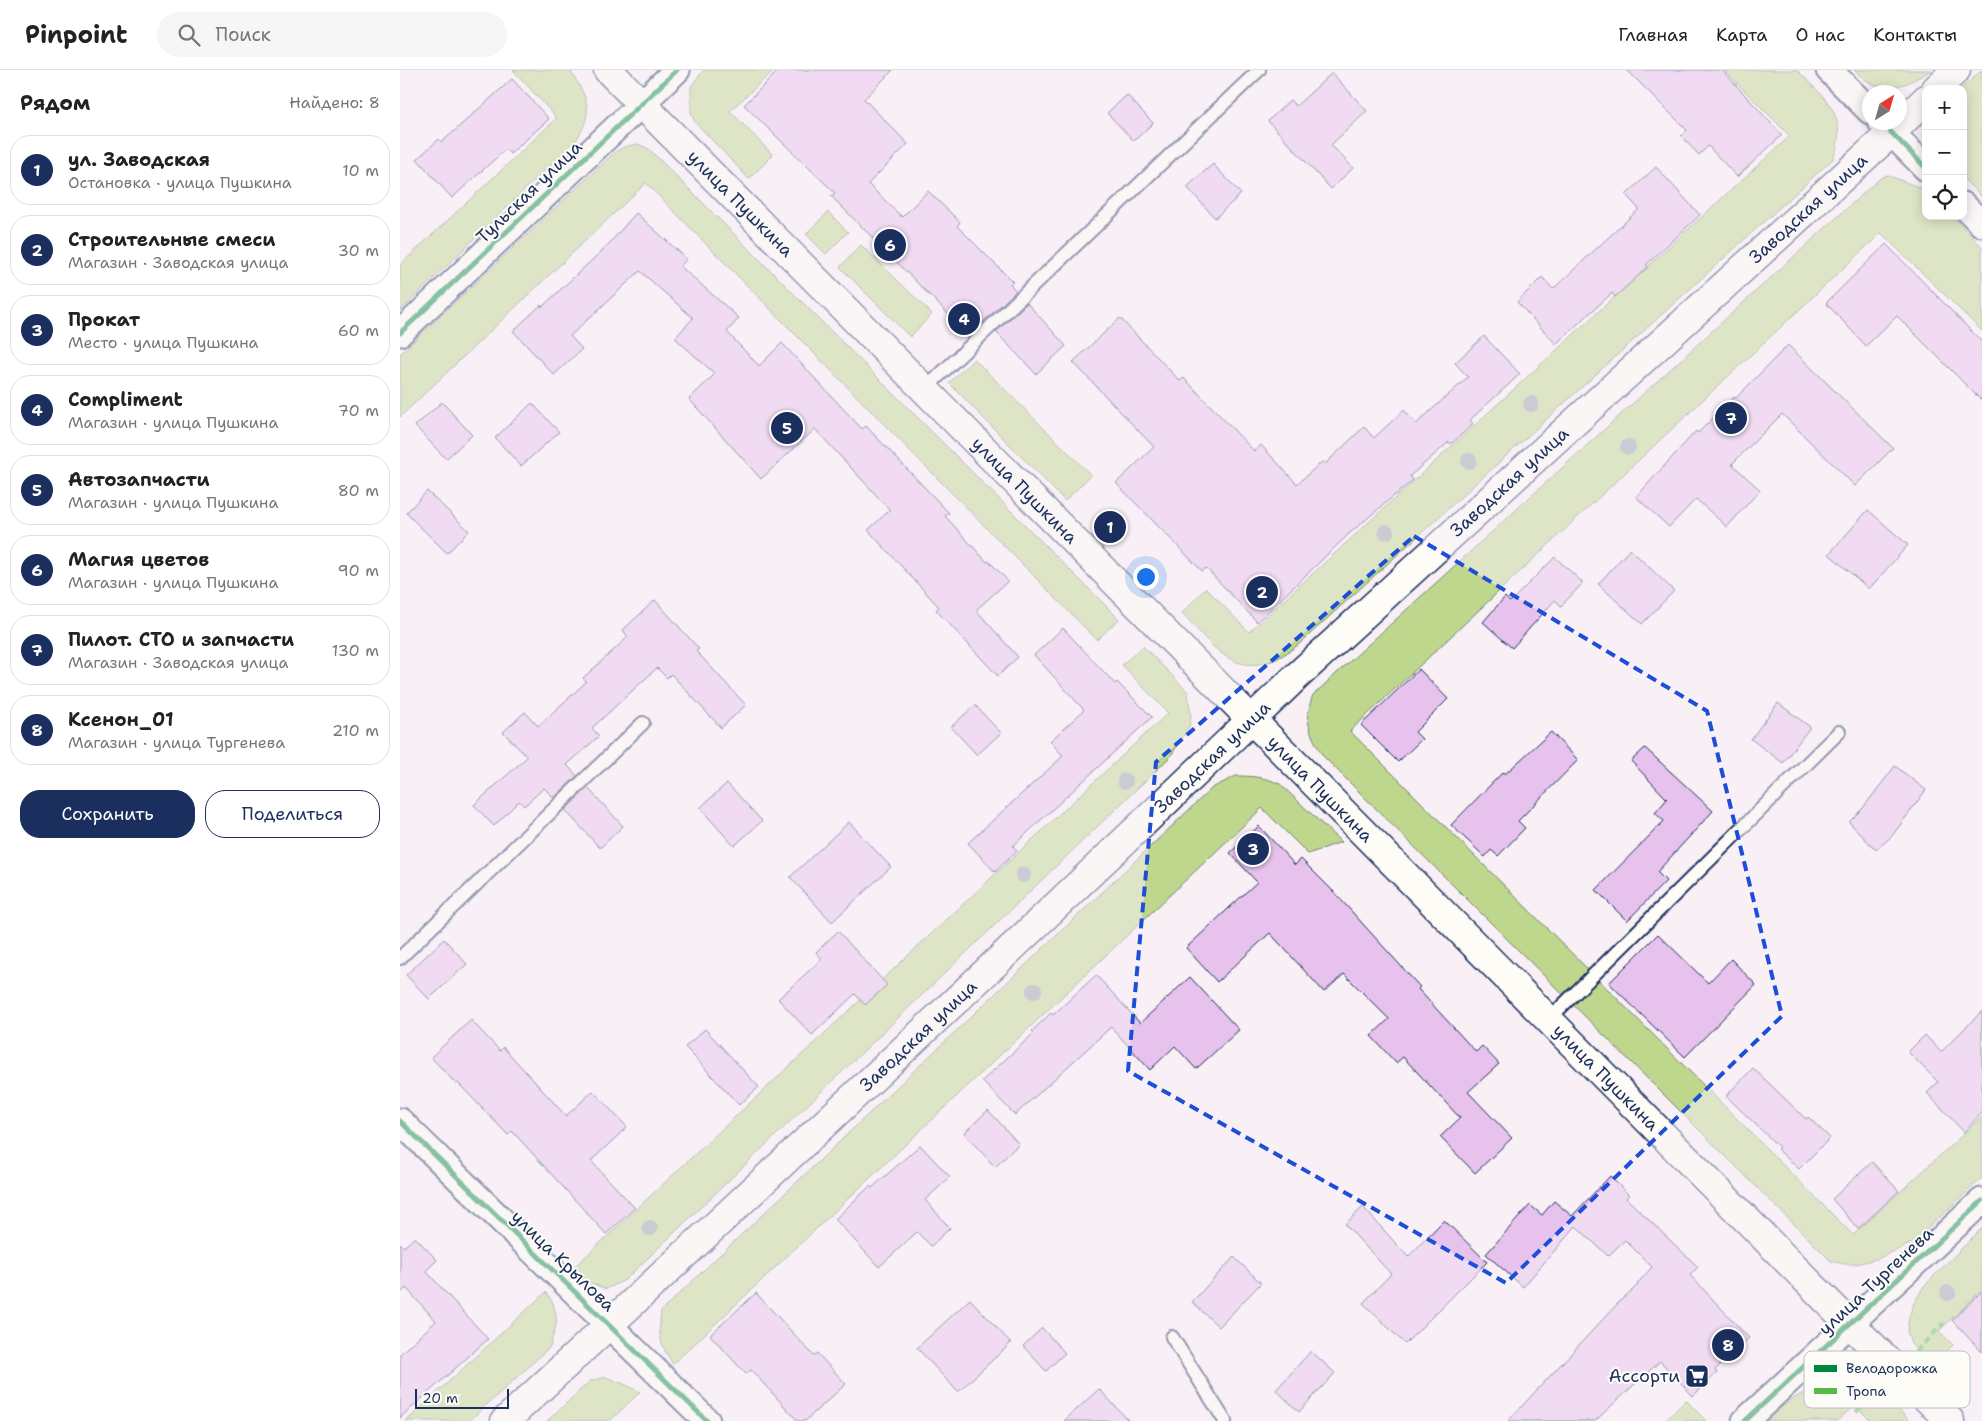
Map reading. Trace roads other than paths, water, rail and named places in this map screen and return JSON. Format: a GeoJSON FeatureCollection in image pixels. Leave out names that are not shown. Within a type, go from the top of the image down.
{"type":"FeatureCollection","features":[{"type":"Feature","properties":{"kind":"main road","name":"улица Пушкина"},"geometry":{"type":"LineString","coordinates":[[608,70],[1878,1351]]}},
{"type":"Feature","properties":{"kind":"main road"},"geometry":{"type":"LineString","coordinates":[[1940,85],[1956,70]]}},
{"type":"Feature","properties":{"kind":"main road","name":"Заводская улица"},"geometry":{"type":"LineString","coordinates":[[1907,113],[1922,102]]}},
{"type":"Feature","properties":{"kind":"main road","name":"Заводская улица"},"geometry":{"type":"LineString","coordinates":[[505,1421],[1297,676],[1884,130]]}},
{"type":"Feature","properties":{"kind":"main road","name":"улица Пушкина"},"geometry":{"type":"LineString","coordinates":[[1937,1408],[1950,1421]]}},
{"type":"Feature","properties":{"kind":"street","name":"Тульская улица"},"geometry":{"type":"LineString","coordinates":[[400,333],[677,70]]}},
{"type":"Feature","properties":{"kind":"street"},"geometry":{"type":"LineString","coordinates":[[1829,70],[1862,103]]}},
{"type":"Feature","properties":{"kind":"street"},"geometry":{"type":"LineString","coordinates":[[1888,130],[1922,164]]}},
{"type":"Feature","properties":{"kind":"street"},"geometry":{"type":"LineString","coordinates":[[1967,209],[1982,224]]}},
{"type":"Feature","properties":{"kind":"street","name":"улица Крылова"},"geometry":{"type":"LineString","coordinates":[[400,1121],[707,1421]]}},
{"type":"Feature","properties":{"kind":"street","name":"улица Тургенева"},"geometry":{"type":"LineString","coordinates":[[1821,1351],[1982,1201]]}},
{"type":"Feature","properties":{"kind":"street","name":"улица Тургенева"},"geometry":{"type":"LineString","coordinates":[[1745,1421],[1804,1366]]}},
{"type":"Feature","properties":{"kind":"lane"},"geometry":{"type":"LineString","coordinates":[[924,390],[1260,70]]}},
{"type":"Feature","properties":{"kind":"lane"},"geometry":{"type":"LineString","coordinates":[[400,958],[643,723]]}},
{"type":"Feature","properties":{"kind":"lane"},"geometry":{"type":"LineString","coordinates":[[1549,1019],[1839,732]]}},
{"type":"Feature","properties":{"kind":"lane"},"geometry":{"type":"LineString","coordinates":[[1172,1337],[1225,1421]]}},
{"type":"Feature","properties":{"kind":"place","name":"Магия цветов"},"geometry":{"type":"Point","coordinates":[890,245]}},
{"type":"Feature","properties":{"kind":"place","name":"Compliment"},"geometry":{"type":"Point","coordinates":[964,319]}},
{"type":"Feature","properties":{"kind":"place","name":"Пилот. СТО и запчасти"},"geometry":{"type":"Point","coordinates":[1731,418]}},
{"type":"Feature","properties":{"kind":"place","name":"Автозапчасти"},"geometry":{"type":"Point","coordinates":[787,428]}},
{"type":"Feature","properties":{"kind":"place","name":"ул. Заводская"},"geometry":{"type":"Point","coordinates":[1110,527]}},
{"type":"Feature","properties":{"kind":"place","name":"Строительные смеси"},"geometry":{"type":"Point","coordinates":[1262,592]}},
{"type":"Feature","properties":{"kind":"place","name":"Прокат"},"geometry":{"type":"Point","coordinates":[1253,849]}},
{"type":"Feature","properties":{"kind":"place","name":"Ксенон_01"},"geometry":{"type":"Point","coordinates":[1728,1345]}},
{"type":"Feature","properties":{"kind":"place","name":"Ассорти"},"geometry":{"type":"Point","coordinates":[1697,1376]}}]}
